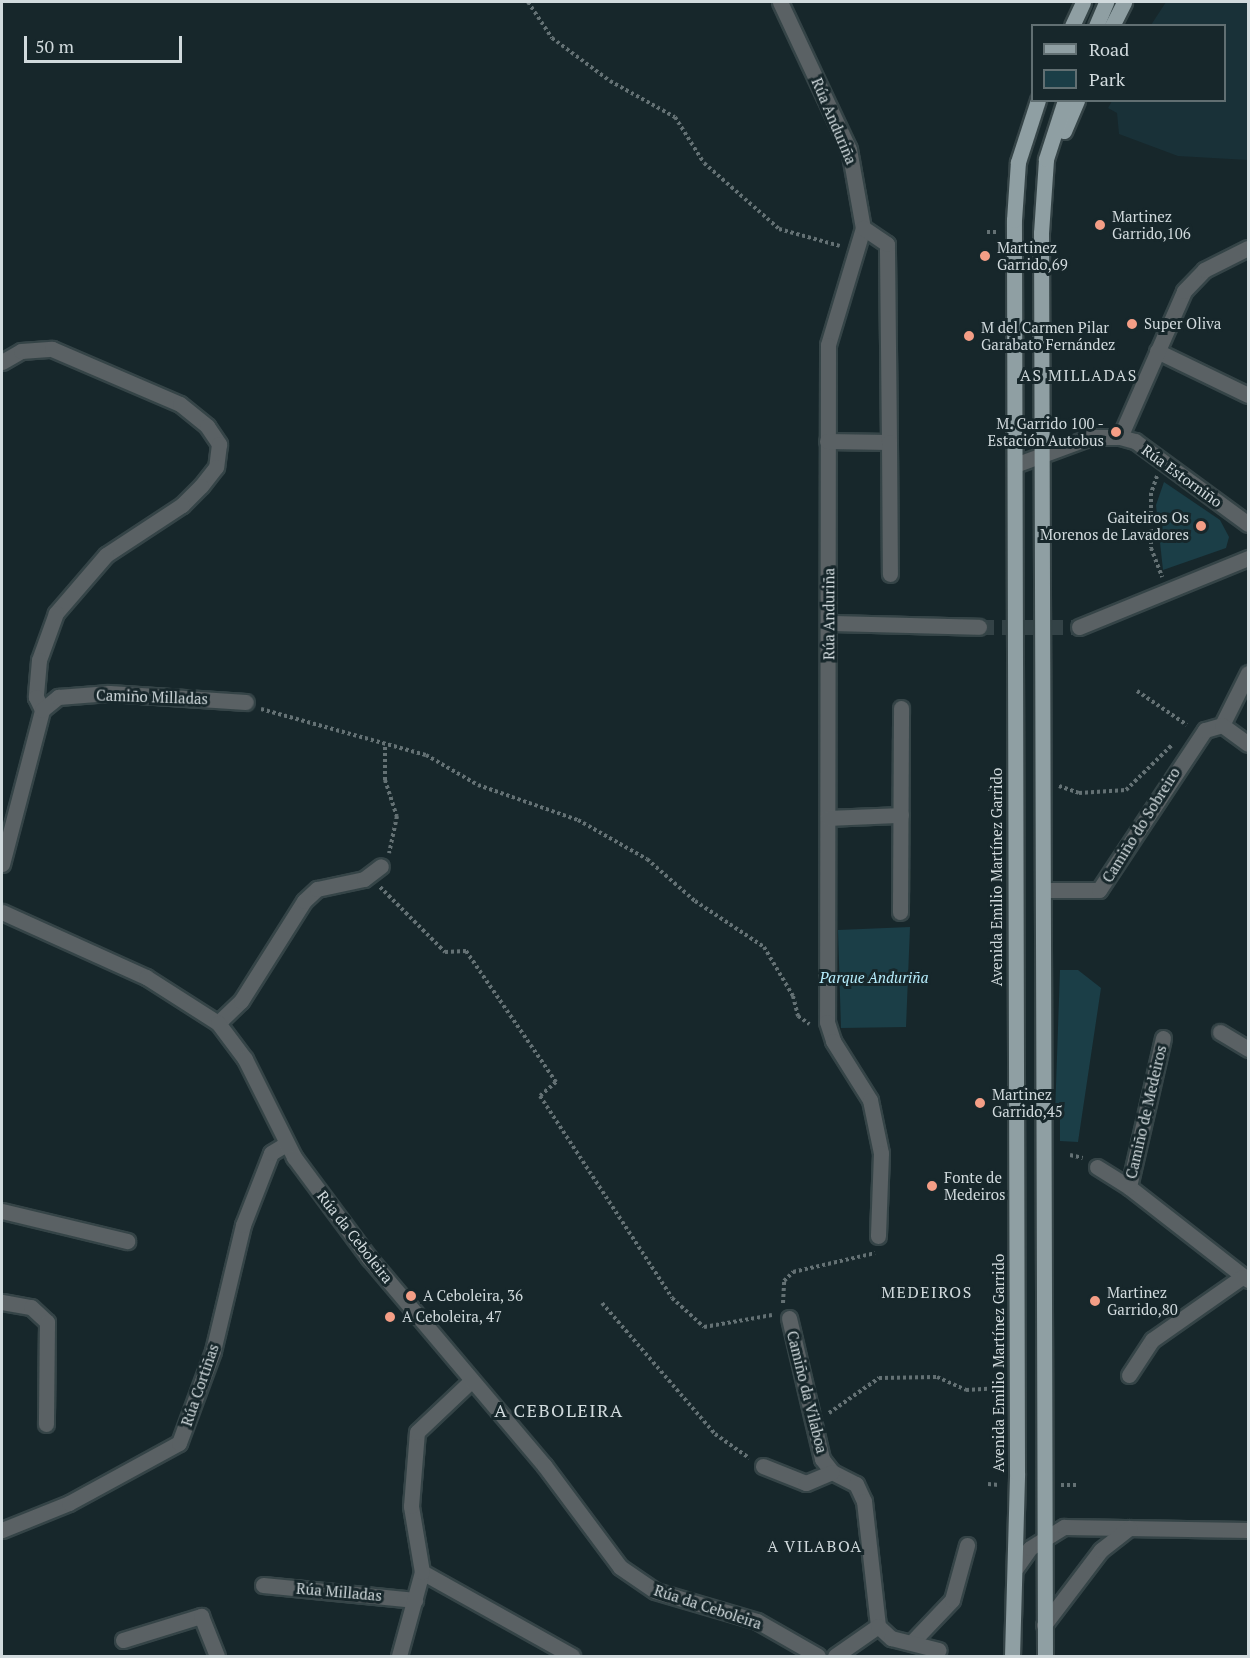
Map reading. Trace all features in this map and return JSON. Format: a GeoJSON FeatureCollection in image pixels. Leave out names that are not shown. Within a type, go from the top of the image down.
{"type":"FeatureCollection","features":[{"type":"Feature","properties":{"kind":"main road"},"geometry":{"type":"LineString","coordinates":[[1073,24],[1083,2]]}},
{"type":"Feature","properties":{"kind":"main road"},"geometry":{"type":"LineString","coordinates":[[1097,24],[1106,2]]}},
{"type":"Feature","properties":{"kind":"main road"},"geometry":{"type":"LineString","coordinates":[[1113,24],[1124,2]]}},
{"type":"Feature","properties":{"kind":"main road","name":"Avenida Emilio Martínez Garrido"},"geometry":{"type":"LineString","coordinates":[[1012,1656],[1016,1568],[1014,197],[1038,102]]}},
{"type":"Feature","properties":{"kind":"main road"},"geometry":{"type":"LineString","coordinates":[[1045,1656],[1041,208],[1046,159],[1064,102]]}},
{"type":"Feature","properties":{"kind":"main road"},"geometry":{"type":"LineString","coordinates":[[1041,208],[1076,102]]}},
{"type":"Feature","properties":{"kind":"street","name":"Rúa Anduriña"},"geometry":{"type":"LineString","coordinates":[[780,2],[849,149],[863,228],[828,345],[830,623],[827,1022],[833,1041],[870,1100],[881,1153],[878,1236]]}},
{"type":"Feature","properties":{"kind":"street"},"geometry":{"type":"LineString","coordinates":[[863,228],[887,244],[890,574]]}},
{"type":"Feature","properties":{"kind":"street"},"geometry":{"type":"LineString","coordinates":[[1015,465],[1091,437],[1120,437],[1157,351],[1193,279],[1248,248]]}},
{"type":"Feature","properties":{"kind":"street"},"geometry":{"type":"LineString","coordinates":[[2,363],[21,351],[52,349],[180,404],[207,426],[219,444],[216,467],[201,486],[182,505],[106,555],[56,613],[39,660],[36,697],[42,710],[2,864]]}},
{"type":"Feature","properties":{"kind":"street"},"geometry":{"type":"LineString","coordinates":[[1157,351],[1248,395]]}},
{"type":"Feature","properties":{"kind":"street","name":"Rúa Estorniño"},"geometry":{"type":"LineString","coordinates":[[1120,437],[1166,463],[1248,524]]}},
{"type":"Feature","properties":{"kind":"street"},"geometry":{"type":"LineString","coordinates":[[827,441],[889,442]]}},
{"type":"Feature","properties":{"kind":"street"},"geometry":{"type":"LineString","coordinates":[[1079,627],[1248,558]]}},
{"type":"Feature","properties":{"kind":"street"},"geometry":{"type":"LineString","coordinates":[[830,623],[979,627]]}},
{"type":"Feature","properties":{"kind":"street"},"geometry":{"type":"LineString","coordinates":[[1222,725],[1248,673]]}},
{"type":"Feature","properties":{"kind":"street","name":"Camiño Milladas"},"geometry":{"type":"LineString","coordinates":[[42,710],[58,697],[109,693],[246,702]]}},
{"type":"Feature","properties":{"kind":"street"},"geometry":{"type":"LineString","coordinates":[[900,912],[901,708]]}},
{"type":"Feature","properties":{"kind":"street"},"geometry":{"type":"LineString","coordinates":[[1195,731],[1222,725],[1248,744]]}},
{"type":"Feature","properties":{"kind":"street","name":"Camiño do Sobreiro"},"geometry":{"type":"LineString","coordinates":[[1043,890],[1099,890],[1195,731]]}},
{"type":"Feature","properties":{"kind":"street"},"geometry":{"type":"LineString","coordinates":[[828,818],[901,815]]}},
{"type":"Feature","properties":{"kind":"street"},"geometry":{"type":"LineString","coordinates":[[218,1023],[241,1001],[304,902],[317,890],[364,879],[381,866]]}},
{"type":"Feature","properties":{"kind":"street","name":"Rúa da Ceboleira"},"geometry":{"type":"LineString","coordinates":[[2,912],[146,977],[218,1023],[244,1059],[286,1144],[369,1258],[636,1580],[680,1601],[757,1621],[818,1656]]}},
{"type":"Feature","properties":{"kind":"street"},"geometry":{"type":"LineString","coordinates":[[1220,1032],[1248,1049]]}},
{"type":"Feature","properties":{"kind":"street","name":"Camiño de Medeiros"},"geometry":{"type":"LineString","coordinates":[[1129,1187],[1163,1038]]}},
{"type":"Feature","properties":{"kind":"street","name":"Rúa Cortiñas"},"geometry":{"type":"LineString","coordinates":[[2,1530],[69,1503],[179,1443],[213,1351],[243,1225],[271,1153],[286,1144]]}},
{"type":"Feature","properties":{"kind":"street","name":"Camiño de Medeiros"},"geometry":{"type":"LineString","coordinates":[[1097,1167],[1129,1187],[1245,1278],[1152,1340],[1129,1375]]}},
{"type":"Feature","properties":{"kind":"street"},"geometry":{"type":"LineString","coordinates":[[2,1211],[127,1241]]}},
{"type":"Feature","properties":{"kind":"street"},"geometry":{"type":"LineString","coordinates":[[2,1302],[31,1307],[47,1322],[46,1424]]}},
{"type":"Feature","properties":{"kind":"street","name":"Camiño da Vilaboa"},"geometry":{"type":"LineString","coordinates":[[787,1315],[822,1459],[832,1472],[856,1484],[864,1501],[878,1626]]}},
{"type":"Feature","properties":{"kind":"street"},"geometry":{"type":"LineString","coordinates":[[399,1656],[422,1572],[411,1506],[417,1432],[471,1381]]}},
{"type":"Feature","properties":{"kind":"street"},"geometry":{"type":"LineString","coordinates":[[763,1466],[806,1483],[832,1472]]}},
{"type":"Feature","properties":{"kind":"street"},"geometry":{"type":"LineString","coordinates":[[1044,1510],[1064,1527]]}},
{"type":"Feature","properties":{"kind":"street"},"geometry":{"type":"LineString","coordinates":[[1016,1568],[1044,1538],[1064,1527],[1248,1530]]}},
{"type":"Feature","properties":{"kind":"street"},"geometry":{"type":"LineString","coordinates":[[1044,1624],[1101,1550],[1129,1528]]}},
{"type":"Feature","properties":{"kind":"street"},"geometry":{"type":"LineString","coordinates":[[912,1642],[952,1600],[967,1545]]}},
{"type":"Feature","properties":{"kind":"street"},"geometry":{"type":"LineString","coordinates":[[422,1572],[572,1656]]}},
{"type":"Feature","properties":{"kind":"street","name":"Rúa Milladas"},"geometry":{"type":"LineString","coordinates":[[263,1585],[415,1599]]}},
{"type":"Feature","properties":{"kind":"street"},"geometry":{"type":"LineString","coordinates":[[123,1640],[201,1616],[217,1656]]}},
{"type":"Feature","properties":{"kind":"street"},"geometry":{"type":"LineString","coordinates":[[835,1656],[878,1626],[891,1638],[938,1650]]}},
{"type":"Feature","properties":{"kind":"path"},"geometry":{"type":"LineString","coordinates":[[528,2],[552,38],[610,81],[675,117],[704,163],[779,229],[800,238],[823,238],[855,254]]}},
{"type":"Feature","properties":{"kind":"path"},"geometry":{"type":"LineString","coordinates":[[987,232],[997,231]]}},
{"type":"Feature","properties":{"kind":"path"},"geometry":{"type":"LineString","coordinates":[[1166,463],[1151,493],[1151,548],[1166,592]]}},
{"type":"Feature","properties":{"kind":"path"},"geometry":{"type":"LineString","coordinates":[[1137,692],[1195,731]]}},
{"type":"Feature","properties":{"kind":"path"},"geometry":{"type":"LineString","coordinates":[[246,702],[385,747]]}},
{"type":"Feature","properties":{"kind":"path"},"geometry":{"type":"LineString","coordinates":[[1068,786],[1080,793],[1126,790],[1180,738],[1195,731]]}},
{"type":"Feature","properties":{"kind":"path"},"geometry":{"type":"LineString","coordinates":[[381,866],[394,845],[397,816],[385,780],[385,747],[390,742],[426,755],[478,785],[578,820],[646,859],[695,901],[764,947],[793,996],[798,1016],[814,1028]]}},
{"type":"Feature","properties":{"kind":"path"},"geometry":{"type":"LineString","coordinates":[[988,789],[998,789]]}},
{"type":"Feature","properties":{"kind":"path"},"geometry":{"type":"LineString","coordinates":[[364,879],[375,882],[445,952],[466,951],[556,1082],[540,1096],[672,1298],[704,1327],[787,1315],[784,1281],[793,1272],[883,1252]]}},
{"type":"Feature","properties":{"kind":"path"},"geometry":{"type":"LineString","coordinates":[[602,1303],[715,1434],[763,1466]]}},
{"type":"Feature","properties":{"kind":"path"},"geometry":{"type":"LineString","coordinates":[[814,1423],[879,1378],[937,1377],[966,1390],[988,1389]]}},
{"type":"Feature","properties":{"kind":"path"},"geometry":{"type":"LineString","coordinates":[[988,1484],[999,1485]]}},
{"type":"Feature","properties":{"kind":"path"},"geometry":{"type":"LineString","coordinates":[[1060,1485],[1076,1485]]}},
{"type":"Feature","properties":{"kind":"shaded area"},"geometry":{"type":"Polygon","coordinates":[[[1166,2],[1248,2],[1248,160],[1178,156],[1119,134],[1117,113],[1108,108],[1111,102],[1226,102],[1226,24],[1152,24],[1166,2]]]}},
{"type":"Feature","properties":{"kind":"green space"},"geometry":{"type":"Polygon","coordinates":[[[1164,482],[1220,520],[1229,537],[1226,548],[1163,570],[1156,505],[1164,482]]]}},
{"type":"Feature","properties":{"kind":"green space","name":"Parque Anduriña"},"geometry":{"type":"Polygon","coordinates":[[[910,927],[906,1027],[841,1028],[838,930],[910,927]]]}},
{"type":"Feature","properties":{"kind":"green space"},"geometry":{"type":"Polygon","coordinates":[[[1060,970],[1078,970],[1101,988],[1078,1142],[1060,1141],[1060,1115],[1055,1115],[1060,970]]]}},
{"type":"Feature","properties":{"kind":"tunnel"},"geometry":{"type":"LineString","coordinates":[[979,627],[1079,627]]}},
{"type":"Feature","properties":{"kind":"place","name":"Martinez Garrido,106"},"geometry":{"type":"Point","coordinates":[1100,225]}},
{"type":"Feature","properties":{"kind":"place","name":"Martinez Garrido,69"},"geometry":{"type":"Point","coordinates":[985,256]}},
{"type":"Feature","properties":{"kind":"place","name":"Super Oliva"},"geometry":{"type":"Point","coordinates":[1132,324]}},
{"type":"Feature","properties":{"kind":"place","name":"M del Carmen Pilar Garabato Fernández"},"geometry":{"type":"Point","coordinates":[969,336]}},
{"type":"Feature","properties":{"kind":"place","name":"M. Garrido 100 - Estación Autobus"},"geometry":{"type":"Point","coordinates":[1116,432]}},
{"type":"Feature","properties":{"kind":"place","name":"Gaiteiros Os Morenos de Lavadores"},"geometry":{"type":"Point","coordinates":[1201,526]}},
{"type":"Feature","properties":{"kind":"place","name":"Martinez Garrido,45"},"geometry":{"type":"Point","coordinates":[980,1103]}},
{"type":"Feature","properties":{"kind":"place","name":"Fonte de Medeiros"},"geometry":{"type":"Point","coordinates":[932,1186]}},
{"type":"Feature","properties":{"kind":"place","name":"A Ceboleira, 36"},"geometry":{"type":"Point","coordinates":[411,1296]}},
{"type":"Feature","properties":{"kind":"place","name":"Martinez Garrido,80"},"geometry":{"type":"Point","coordinates":[1095,1301]}},
{"type":"Feature","properties":{"kind":"place","name":"A Ceboleira, 47"},"geometry":{"type":"Point","coordinates":[390,1317]}},
{"type":"Feature","properties":{"kind":"district","name":"AS MILLADAS"},"geometry":{"type":"Point","coordinates":[1079,375]}},
{"type":"Feature","properties":{"kind":"district","name":"MEDEIROS"},"geometry":{"type":"Point","coordinates":[927,1292]}},
{"type":"Feature","properties":{"kind":"district","name":"A CEBOLEIRA"},"geometry":{"type":"Point","coordinates":[559,1410]}},
{"type":"Feature","properties":{"kind":"district","name":"A VILABOA"},"geometry":{"type":"Point","coordinates":[815,1546]}}]}
